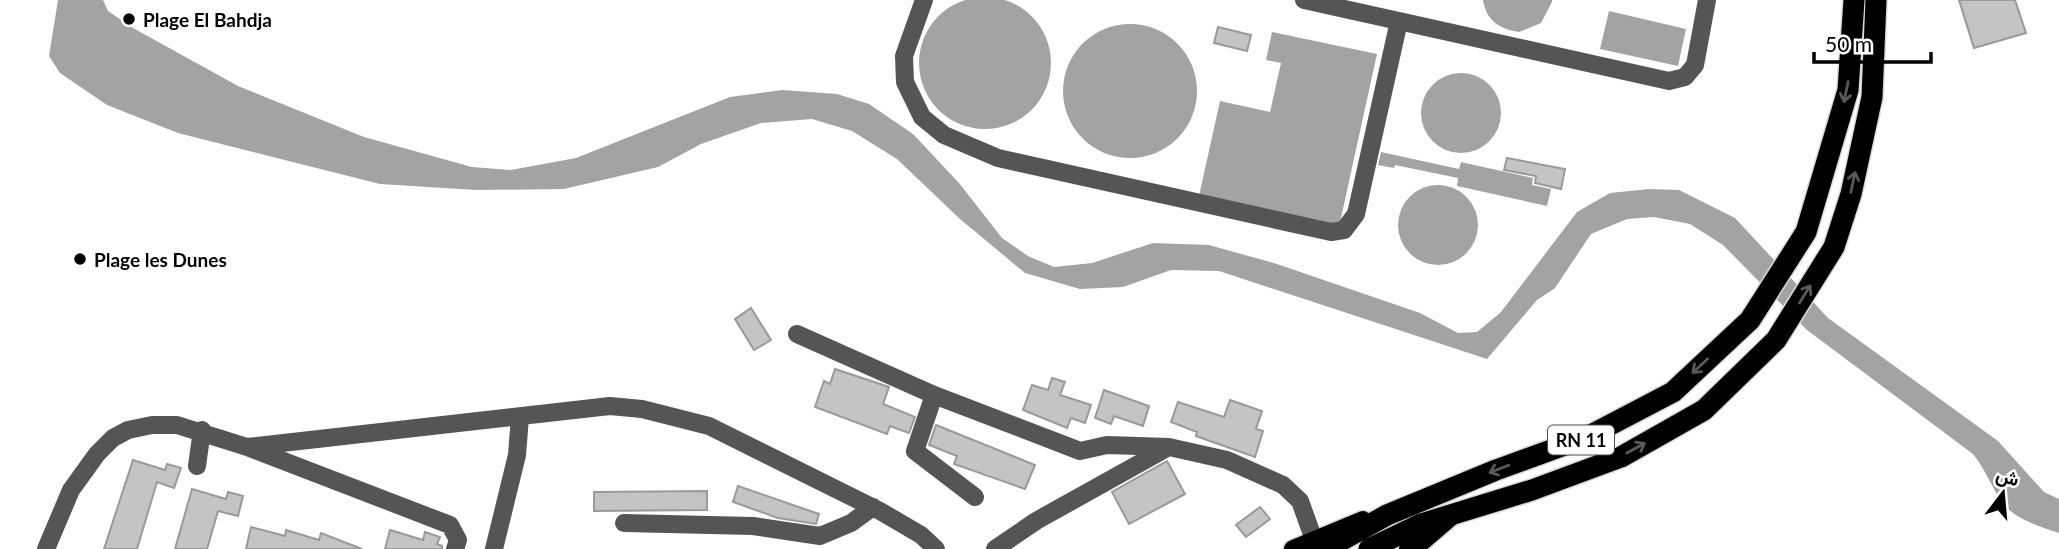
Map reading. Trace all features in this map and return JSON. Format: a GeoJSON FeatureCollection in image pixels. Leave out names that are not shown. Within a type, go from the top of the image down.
{"type":"FeatureCollection","features":[{"type":"Feature","properties":{"kind":"highway","name":"RN 11"},"geometry":{"type":"LineString","coordinates":[[1320,544],[1496,470],[1587,437],[1612,424],[1673,391],[1750,320],[1806,232],[1848,90],[1854,0]]}},
{"type":"Feature","properties":{"kind":"highway","name":"RN 11"},"geometry":{"type":"LineString","coordinates":[[1369,549],[1421,524],[1532,490],[1621,457],[1704,410],[1776,340],[1834,247],[1851,194],[1872,97],[1875,0]]}},
{"type":"Feature","properties":{"kind":"main road","name":"RN 11"},"geometry":{"type":"LineString","coordinates":[[1408,549],[1423,541],[1457,512]]}},
{"type":"Feature","properties":{"kind":"main road","name":"RN 11"},"geometry":{"type":"LineString","coordinates":[[1293,549],[1320,544]]}},
{"type":"Feature","properties":{"kind":"street"},"geometry":{"type":"LineString","coordinates":[[924,0],[904,55],[905,82],[922,117],[944,135],[998,158],[1331,232],[1344,230],[1356,214],[1399,21]]}},
{"type":"Feature","properties":{"kind":"street"},"geometry":{"type":"LineString","coordinates":[[1304,0],[1670,81],[1685,77],[1695,65],[1707,0]]}},
{"type":"Feature","properties":{"kind":"street"},"geometry":{"type":"LineString","coordinates":[[797,334],[934,395],[1080,451],[1107,445],[1169,447],[1227,460],[1283,485],[1300,500],[1320,544]]}},
{"type":"Feature","properties":{"kind":"street"},"geometry":{"type":"LineString","coordinates":[[934,395],[915,451],[975,497]]}},
{"type":"Feature","properties":{"kind":"street"},"geometry":{"type":"LineString","coordinates":[[54,546],[71,490],[113,438],[128,430],[152,425],[177,425],[202,430],[247,447],[266,449],[610,406],[680,417],[709,426],[873,507],[921,535],[936,549]]}},
{"type":"Feature","properties":{"kind":"street"},"geometry":{"type":"LineString","coordinates":[[494,549],[517,455],[520,416]]}},
{"type":"Feature","properties":{"kind":"street"},"geometry":{"type":"LineString","coordinates":[[197,466],[202,430]]}},
{"type":"Feature","properties":{"kind":"street"},"geometry":{"type":"LineString","coordinates":[[995,549],[1036,521],[1169,447]]}},
{"type":"Feature","properties":{"kind":"street"},"geometry":{"type":"LineString","coordinates":[[266,449],[450,525],[458,540],[455,549]]}},
{"type":"Feature","properties":{"kind":"street"},"geometry":{"type":"LineString","coordinates":[[624,523],[752,526],[820,536],[829,535],[851,523],[873,507]]}},
{"type":"Feature","properties":{"kind":"shaded area"},"geometry":{"type":"Polygon","coordinates":[[[985,-3],[1010,2],[1032,16],[1046,38],[1051,63],[1046,88],[1032,110],[1010,124],[985,129],[960,124],[938,110],[924,88],[919,63],[924,38],[938,16],[960,2],[985,-3]]]}},
{"type":"Feature","properties":{"kind":"shaded area"},"geometry":{"type":"Polygon","coordinates":[[[58,0],[103,0],[108,11],[133,28],[238,86],[364,137],[472,167],[511,170],[576,158],[730,97],[782,90],[837,94],[869,104],[913,134],[959,183],[1002,238],[1028,256],[1054,267],[1092,263],[1153,243],[1209,245],[1277,264],[1420,313],[1458,333],[1477,332],[1501,312],[1577,212],[1610,193],[1649,189],[1679,190],[1735,218],[1828,318],[1998,441],[2044,492],[2059,499],[2059,533],[2027,521],[2006,507],[1973,454],[1807,330],[1723,245],[1690,224],[1654,217],[1627,219],[1591,234],[1555,288],[1537,300],[1487,359],[1219,271],[1171,270],[1123,287],[1080,289],[1025,273],[960,219],[897,159],[852,131],[812,119],[761,123],[701,144],[658,167],[564,189],[476,190],[380,184],[178,133],[107,105],[60,73],[49,56],[58,0]]]}},
{"type":"Feature","properties":{"kind":"shaded area"},"geometry":{"type":"Polygon","coordinates":[[[1483,0],[1552,2],[1541,23],[1519,32],[1505,29],[1490,18],[1483,0]]]}},
{"type":"Feature","properties":{"kind":"shaded area"},"geometry":{"type":"Polygon","coordinates":[[[1609,11],[1686,29],[1678,66],[1600,49],[1609,11]]]}},
{"type":"Feature","properties":{"kind":"shaded area"},"geometry":{"type":"Polygon","coordinates":[[[1130,24],[1155,29],[1177,44],[1192,66],[1197,91],[1192,116],[1177,138],[1155,153],[1130,158],[1105,153],[1083,138],[1068,116],[1063,91],[1068,66],[1083,44],[1105,29],[1130,24]]]}},
{"type":"Feature","properties":{"kind":"shaded area"},"geometry":{"type":"Polygon","coordinates":[[[1272,32],[1377,54],[1339,227],[1199,196],[1220,101],[1270,112],[1281,63],[1266,60],[1272,32]]]}},
{"type":"Feature","properties":{"kind":"shaded area"},"geometry":{"type":"Polygon","coordinates":[[[1453,73],[1469,73],[1483,79],[1495,91],[1501,105],[1501,121],[1495,135],[1483,147],[1469,153],[1453,153],[1439,147],[1427,135],[1421,121],[1421,105],[1427,91],[1439,79],[1453,73]]]}},
{"type":"Feature","properties":{"kind":"shaded area"},"geometry":{"type":"Polygon","coordinates":[[[1381,152],[1459,169],[1461,162],[1533,178],[1532,185],[1551,189],[1547,206],[1457,186],[1458,178],[1395,165],[1394,168],[1378,165],[1381,152]]]}},
{"type":"Feature","properties":{"kind":"shaded area"},"geometry":{"type":"Polygon","coordinates":[[[1430,185],[1446,185],[1467,196],[1478,217],[1478,233],[1467,254],[1446,265],[1430,265],[1416,259],[1404,247],[1398,233],[1398,217],[1404,203],[1416,191],[1430,185]]]}},
{"type":"Feature","properties":{"kind":"building"},"geometry":{"type":"Polygon","coordinates":[[[1959,0],[2015,0],[2026,33],[1974,48],[1959,0]]]}},
{"type":"Feature","properties":{"kind":"building"},"geometry":{"type":"Polygon","coordinates":[[[1218,27],[1251,35],[1247,51],[1214,43],[1218,27]]]}},
{"type":"Feature","properties":{"kind":"building"},"geometry":{"type":"Polygon","coordinates":[[[1507,158],[1565,169],[1561,189],[1535,183],[1536,176],[1504,170],[1507,158]]]}},
{"type":"Feature","properties":{"kind":"building"},"geometry":{"type":"Polygon","coordinates":[[[751,308],[771,340],[754,350],[735,319],[751,308]]]}},
{"type":"Feature","properties":{"kind":"building"},"geometry":{"type":"Polygon","coordinates":[[[835,369],[889,387],[883,404],[915,417],[909,433],[890,426],[887,434],[815,407],[824,381],[830,384],[835,369]]]}},
{"type":"Feature","properties":{"kind":"building"},"geometry":{"type":"Polygon","coordinates":[[[1052,378],[1065,382],[1060,395],[1091,405],[1085,423],[1071,418],[1067,428],[1023,410],[1032,385],[1048,390],[1052,378]]]}},
{"type":"Feature","properties":{"kind":"building"},"geometry":{"type":"Polygon","coordinates":[[[1104,390],[1149,406],[1143,426],[1114,416],[1111,424],[1095,418],[1104,390]]]}},
{"type":"Feature","properties":{"kind":"building"},"geometry":{"type":"Polygon","coordinates":[[[1230,400],[1262,411],[1256,429],[1263,431],[1255,457],[1196,436],[1197,432],[1171,422],[1178,402],[1224,417],[1230,400]]]}},
{"type":"Feature","properties":{"kind":"building"},"geometry":{"type":"Polygon","coordinates":[[[936,425],[1035,465],[1025,489],[954,464],[957,456],[929,445],[936,425]]]}},
{"type":"Feature","properties":{"kind":"building"},"geometry":{"type":"Polygon","coordinates":[[[133,460],[165,470],[167,464],[181,468],[174,488],[157,482],[137,549],[104,549],[133,460]]]}},
{"type":"Feature","properties":{"kind":"building"},"geometry":{"type":"Polygon","coordinates":[[[1167,461],[1185,494],[1129,524],[1112,492],[1167,461]]]}},
{"type":"Feature","properties":{"kind":"building"},"geometry":{"type":"Polygon","coordinates":[[[738,486],[819,514],[816,524],[778,518],[733,502],[738,486]]]}},
{"type":"Feature","properties":{"kind":"building"},"geometry":{"type":"Polygon","coordinates":[[[192,489],[226,499],[228,492],[243,496],[238,516],[218,511],[207,549],[175,549],[192,489]]]}},
{"type":"Feature","properties":{"kind":"building"},"geometry":{"type":"Polygon","coordinates":[[[707,491],[707,510],[594,511],[594,492],[707,491]]]}},
{"type":"Feature","properties":{"kind":"building"},"geometry":{"type":"Polygon","coordinates":[[[1260,507],[1270,519],[1246,537],[1236,525],[1260,507]]]}},
{"type":"Feature","properties":{"kind":"building"},"geometry":{"type":"Polygon","coordinates":[[[251,527],[285,536],[286,530],[319,540],[321,533],[362,549],[246,549],[251,527]]]}},
{"type":"Feature","properties":{"kind":"building"},"geometry":{"type":"Polygon","coordinates":[[[390,530],[423,540],[425,532],[440,537],[437,544],[442,546],[442,549],[385,549],[390,530]]]}},
{"type":"Feature","properties":{"kind":"place","name":"Plage El Bahdja"},"geometry":{"type":"Point","coordinates":[129,19]}},
{"type":"Feature","properties":{"kind":"place","name":"Plage les Dunes"},"geometry":{"type":"Point","coordinates":[80,259]}}]}
